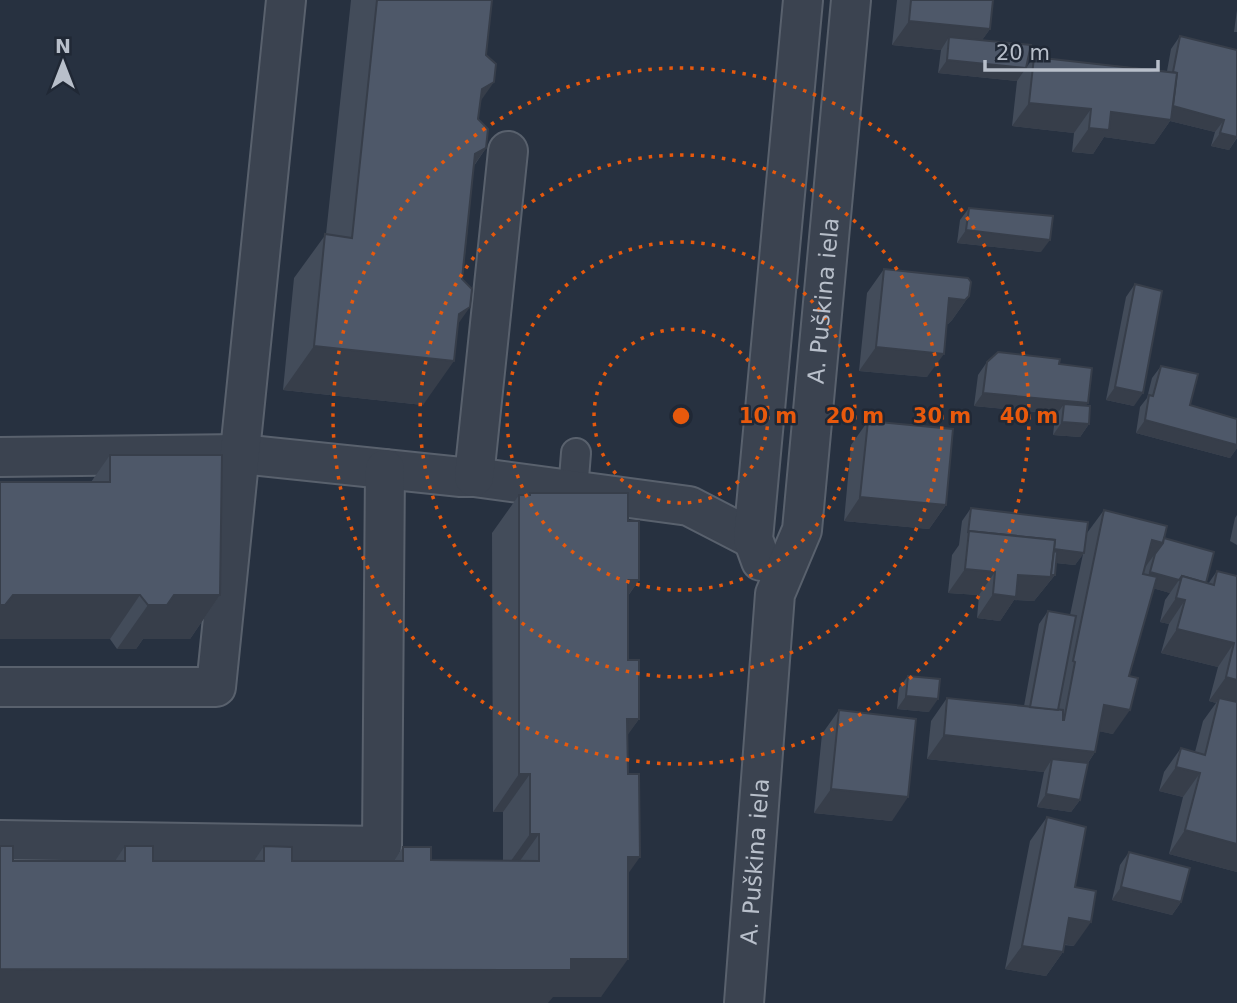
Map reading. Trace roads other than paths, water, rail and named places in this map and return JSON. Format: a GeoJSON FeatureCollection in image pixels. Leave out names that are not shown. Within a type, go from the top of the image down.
{"type":"FeatureCollection","features":[{"type":"Feature","properties":{"kind":"street"},"geometry":{"type":"LineString","coordinates":[[0,687],[216,687],[286,0]]}},
{"type":"Feature","properties":{"kind":"street","name":"A. Puškina iela"},"geometry":{"type":"LineString","coordinates":[[775,594],[753,539],[803,0]]}},
{"type":"Feature","properties":{"kind":"street","name":"A. Puškina iela"},"geometry":{"type":"LineString","coordinates":[[744,1003],[775,594],[802,530],[851,0]]}},
{"type":"Feature","properties":{"kind":"street"},"geometry":{"type":"LineString","coordinates":[[474,477],[508,151]]}},
{"type":"Feature","properties":{"kind":"street"},"geometry":{"type":"LineString","coordinates":[[0,457],[240,454],[474,477],[689,506],[753,539]]}},
{"type":"Feature","properties":{"kind":"street"},"geometry":{"type":"LineString","coordinates":[[0,840],[382,846],[385,468]]}},
{"type":"Feature","properties":{"kind":"lane"},"geometry":{"type":"LineString","coordinates":[[573,491],[576,453]]}}]}
